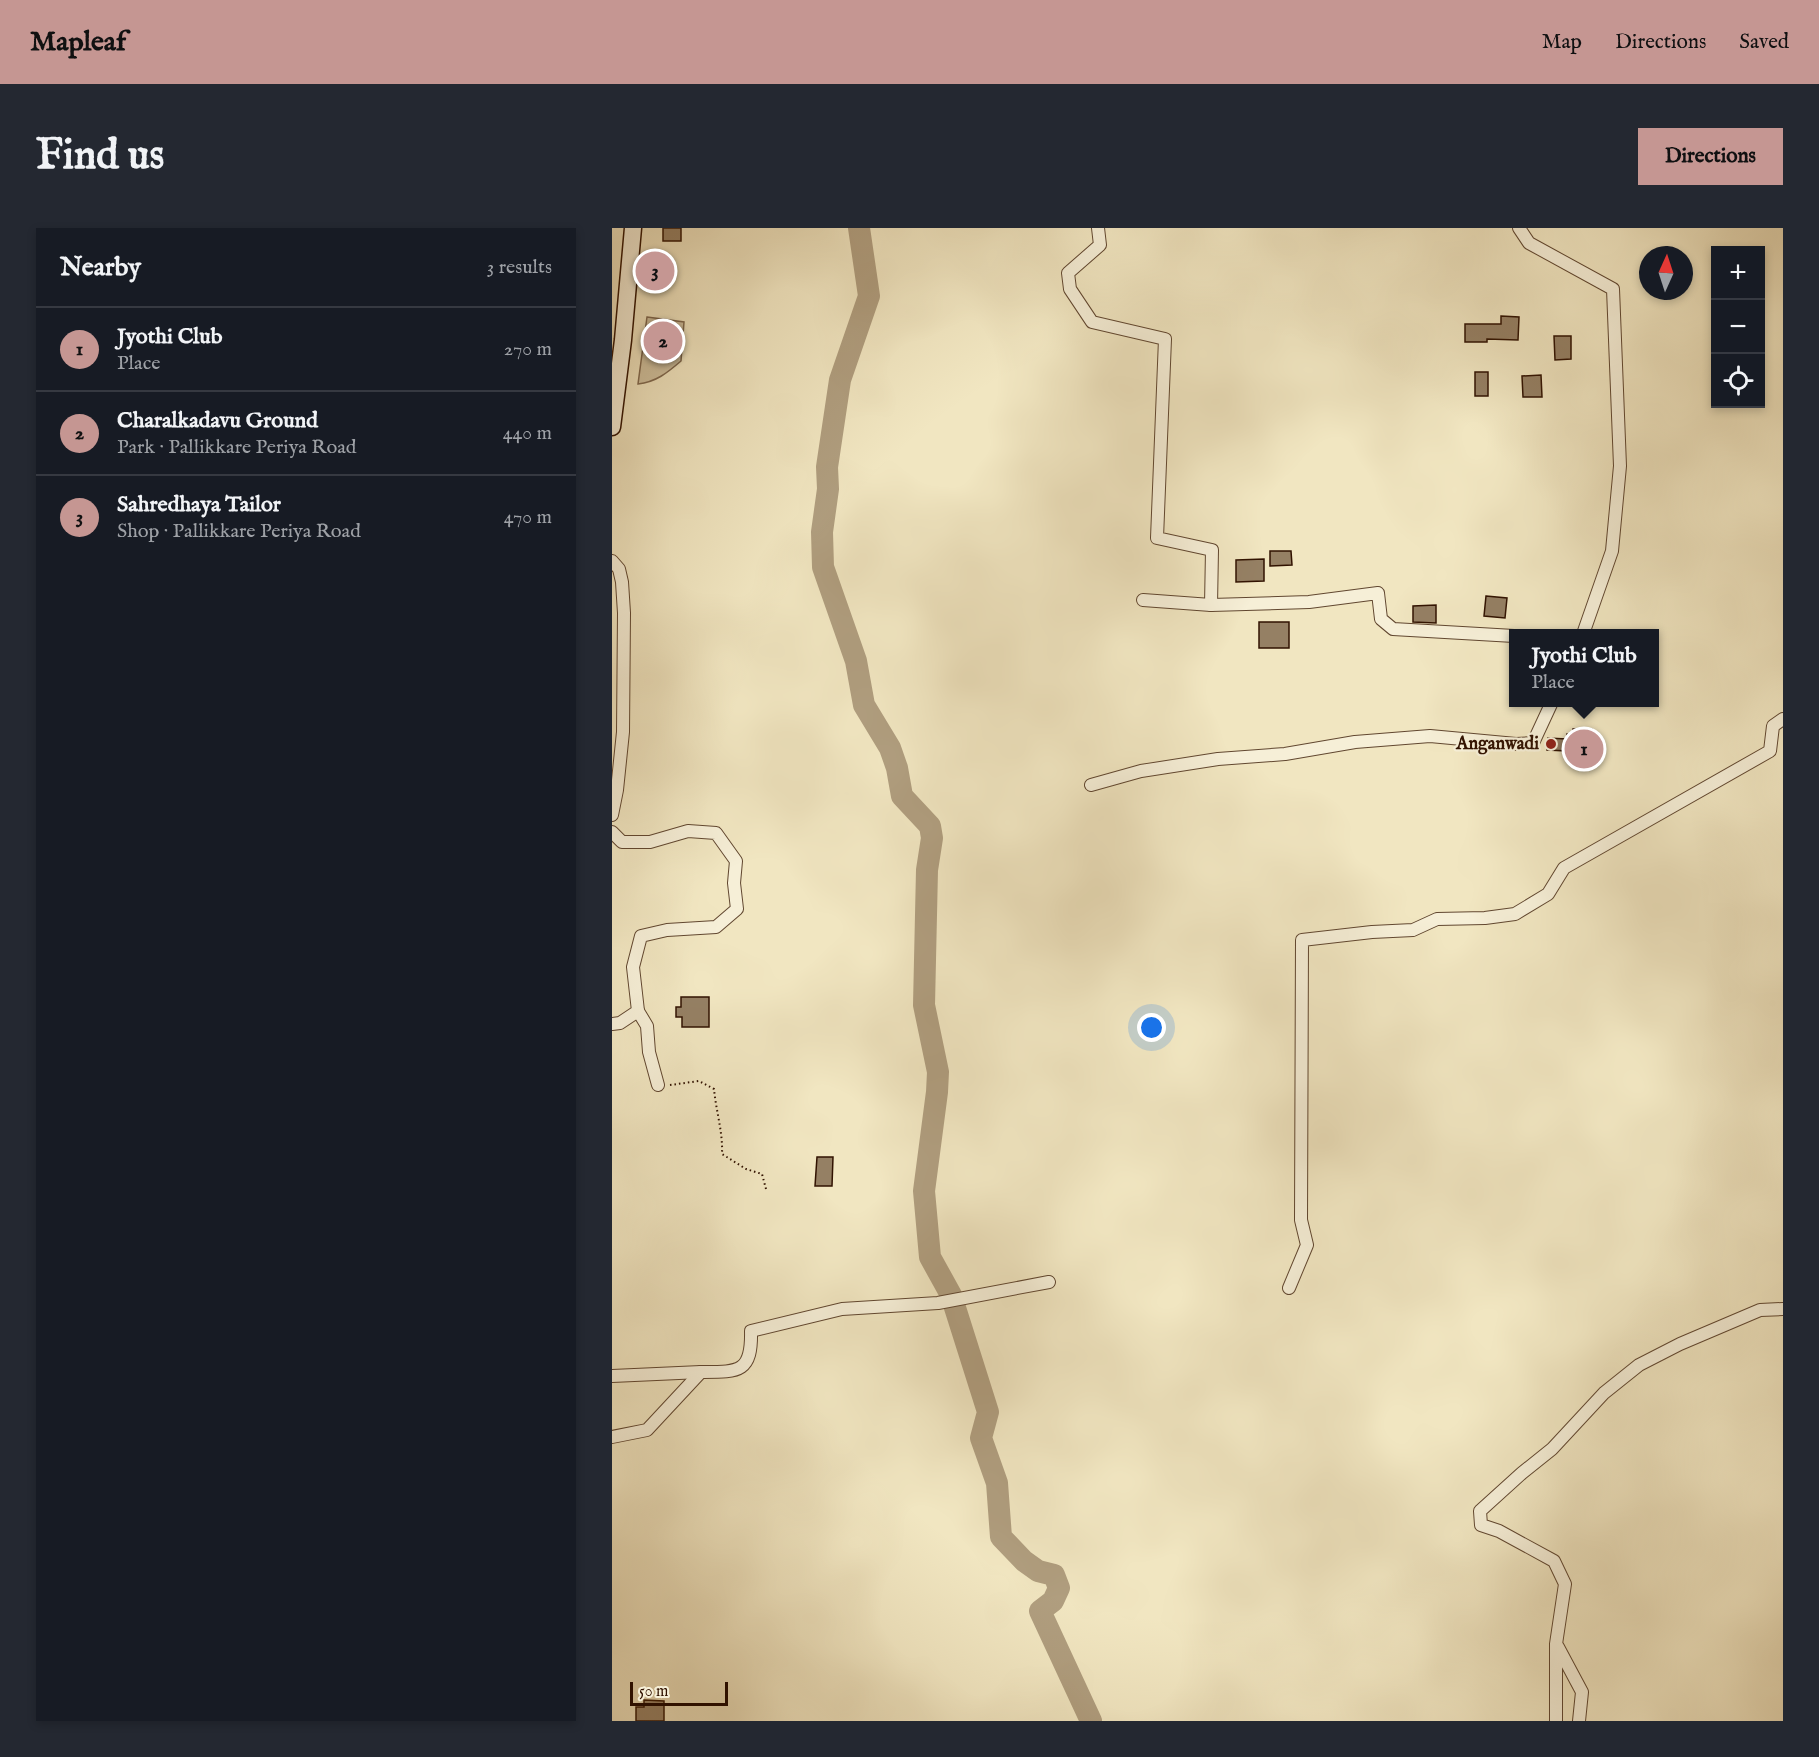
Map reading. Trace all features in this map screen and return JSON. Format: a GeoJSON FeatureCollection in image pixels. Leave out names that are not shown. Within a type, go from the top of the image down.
{"type":"FeatureCollection","features":[{"type":"Feature","properties":{"kind":"main road"},"geometry":{"type":"LineString","coordinates":[[612,427],[633,228]]}},
{"type":"Feature","properties":{"kind":"street"},"geometry":{"type":"LineString","coordinates":[[1098,228],[1101,245],[1068,273],[1070,289],[1092,322],[1165,339],[1157,538],[1212,550],[1211,605]]}},
{"type":"Feature","properties":{"kind":"street"},"geometry":{"type":"LineString","coordinates":[[1519,228],[1529,243],[1613,289],[1620,466],[1612,551],[1584,629]]}},
{"type":"Feature","properties":{"kind":"street"},"geometry":{"type":"LineString","coordinates":[[612,561],[619,568],[624,613],[623,732],[612,815]]}},
{"type":"Feature","properties":{"kind":"street"},"geometry":{"type":"LineString","coordinates":[[1143,600],[1211,605],[1310,602],[1378,593],[1381,619],[1393,629],[1509,636]]}},
{"type":"Feature","properties":{"kind":"street"},"geometry":{"type":"LineString","coordinates":[[1091,785],[1141,771],[1218,759],[1285,754],[1355,742],[1430,736],[1516,744],[1533,743],[1550,707]]}},
{"type":"Feature","properties":{"kind":"street"},"geometry":{"type":"LineString","coordinates":[[1289,1288],[1307,1245],[1301,1220],[1302,940],[1413,930],[1437,919],[1485,918],[1515,914],[1548,894],[1564,868],[1770,751],[1773,726],[1783,719]]}},
{"type":"Feature","properties":{"kind":"street"},"geometry":{"type":"LineString","coordinates":[[612,832],[622,842],[650,842],[688,831],[716,832],[736,861],[734,883],[737,909],[716,927],[667,930],[640,936],[633,967],[638,1011],[647,1026],[649,1052],[658,1085]]}},
{"type":"Feature","properties":{"kind":"street"},"geometry":{"type":"LineString","coordinates":[[612,1024],[620,1023],[638,1011]]}},
{"type":"Feature","properties":{"kind":"street"},"geometry":{"type":"LineString","coordinates":[[612,1377],[721,1372],[741,1368],[749,1359],[751,1331],[842,1310],[938,1303],[1049,1282]]}},
{"type":"Feature","properties":{"kind":"street"},"geometry":{"type":"LineString","coordinates":[[1556,1721],[1556,1644],[1565,1584],[1554,1561],[1499,1531],[1481,1525],[1480,1511],[1552,1449],[1604,1393],[1639,1365],[1680,1344],[1760,1310],[1783,1309]]}},
{"type":"Feature","properties":{"kind":"street"},"geometry":{"type":"LineString","coordinates":[[612,1437],[647,1430],[701,1372]]}},
{"type":"Feature","properties":{"kind":"street"},"geometry":{"type":"LineString","coordinates":[[1556,1644],[1582,1692],[1579,1721]]}},
{"type":"Feature","properties":{"kind":"path"},"geometry":{"type":"LineString","coordinates":[[658,1085],[699,1081],[714,1089],[722,1154],[746,1169],[762,1174],[766,1189]]}},
{"type":"Feature","properties":{"kind":"shaded area"},"geometry":{"type":"Polygon","coordinates":[[[647,317],[684,322],[681,361],[661,376],[638,384],[647,317]]]}},
{"type":"Feature","properties":{"kind":"building"},"geometry":{"type":"Polygon","coordinates":[[[663,228],[681,228],[681,241],[663,241],[663,228]]]}},
{"type":"Feature","properties":{"kind":"building"},"geometry":{"type":"Polygon","coordinates":[[[1501,316],[1519,317],[1518,340],[1487,339],[1487,342],[1465,342],[1465,324],[1501,324],[1501,316]]]}},
{"type":"Feature","properties":{"kind":"building"},"geometry":{"type":"Polygon","coordinates":[[[1554,336],[1571,336],[1571,359],[1555,360],[1554,336]]]}},
{"type":"Feature","properties":{"kind":"building"},"geometry":{"type":"Polygon","coordinates":[[[1475,372],[1488,372],[1488,396],[1475,396],[1475,372]]]}},
{"type":"Feature","properties":{"kind":"building"},"geometry":{"type":"Polygon","coordinates":[[[1541,375],[1542,397],[1523,397],[1522,376],[1541,375]]]}},
{"type":"Feature","properties":{"kind":"building"},"geometry":{"type":"Polygon","coordinates":[[[1270,551],[1291,551],[1292,565],[1270,566],[1270,551]]]}},
{"type":"Feature","properties":{"kind":"building"},"geometry":{"type":"Polygon","coordinates":[[[1264,559],[1264,581],[1236,582],[1236,560],[1264,559]]]}},
{"type":"Feature","properties":{"kind":"building"},"geometry":{"type":"Polygon","coordinates":[[[1486,596],[1507,598],[1505,618],[1484,616],[1486,596]]]}},
{"type":"Feature","properties":{"kind":"building"},"geometry":{"type":"Polygon","coordinates":[[[1436,605],[1436,623],[1413,622],[1413,606],[1436,605]]]}},
{"type":"Feature","properties":{"kind":"building"},"geometry":{"type":"Polygon","coordinates":[[[1259,622],[1289,622],[1289,648],[1259,648],[1259,622]]]}},
{"type":"Feature","properties":{"kind":"building"},"geometry":{"type":"Polygon","coordinates":[[[1573,729],[1592,729],[1592,740],[1602,740],[1602,758],[1566,757],[1567,751],[1547,750],[1548,738],[1567,739],[1567,734],[1573,734],[1573,729]]]}},
{"type":"Feature","properties":{"kind":"building"},"geometry":{"type":"Polygon","coordinates":[[[681,997],[709,997],[709,1027],[682,1027],[682,1017],[676,1017],[676,1007],[681,1007],[681,997]]]}},
{"type":"Feature","properties":{"kind":"building"},"geometry":{"type":"Polygon","coordinates":[[[817,1157],[833,1157],[832,1186],[815,1186],[817,1157]]]}},
{"type":"Feature","properties":{"kind":"building"},"geometry":{"type":"Polygon","coordinates":[[[644,1700],[664,1701],[664,1721],[636,1721],[636,1707],[644,1707],[644,1700]]]}},
{"type":"Feature","properties":{"kind":"waterway"},"geometry":{"type":"LineString","coordinates":[[859,228],[869,296],[840,380],[827,467],[828,489],[822,532],[823,567],[856,661],[864,705],[890,748],[897,768],[902,796],[930,826],[932,838],[927,870],[924,1005],[938,1072],[924,1191],[930,1257],[951,1295],[988,1412],[981,1438],[997,1483],[1001,1537],[1024,1561],[1038,1571],[1054,1575],[1059,1588],[1053,1601],[1040,1611],[1091,1721]]}},
{"type":"Feature","properties":{"kind":"place","name":"Sahredhaya Tailor"},"geometry":{"type":"Point","coordinates":[655,271]}},
{"type":"Feature","properties":{"kind":"place","name":"Charalkadavu Ground"},"geometry":{"type":"Point","coordinates":[663,341]}},
{"type":"Feature","properties":{"kind":"place","name":"Anganwadi"},"geometry":{"type":"Point","coordinates":[1551,744]}},
{"type":"Feature","properties":{"kind":"place","name":"Jyothi Club"},"geometry":{"type":"Point","coordinates":[1584,749]}}]}
